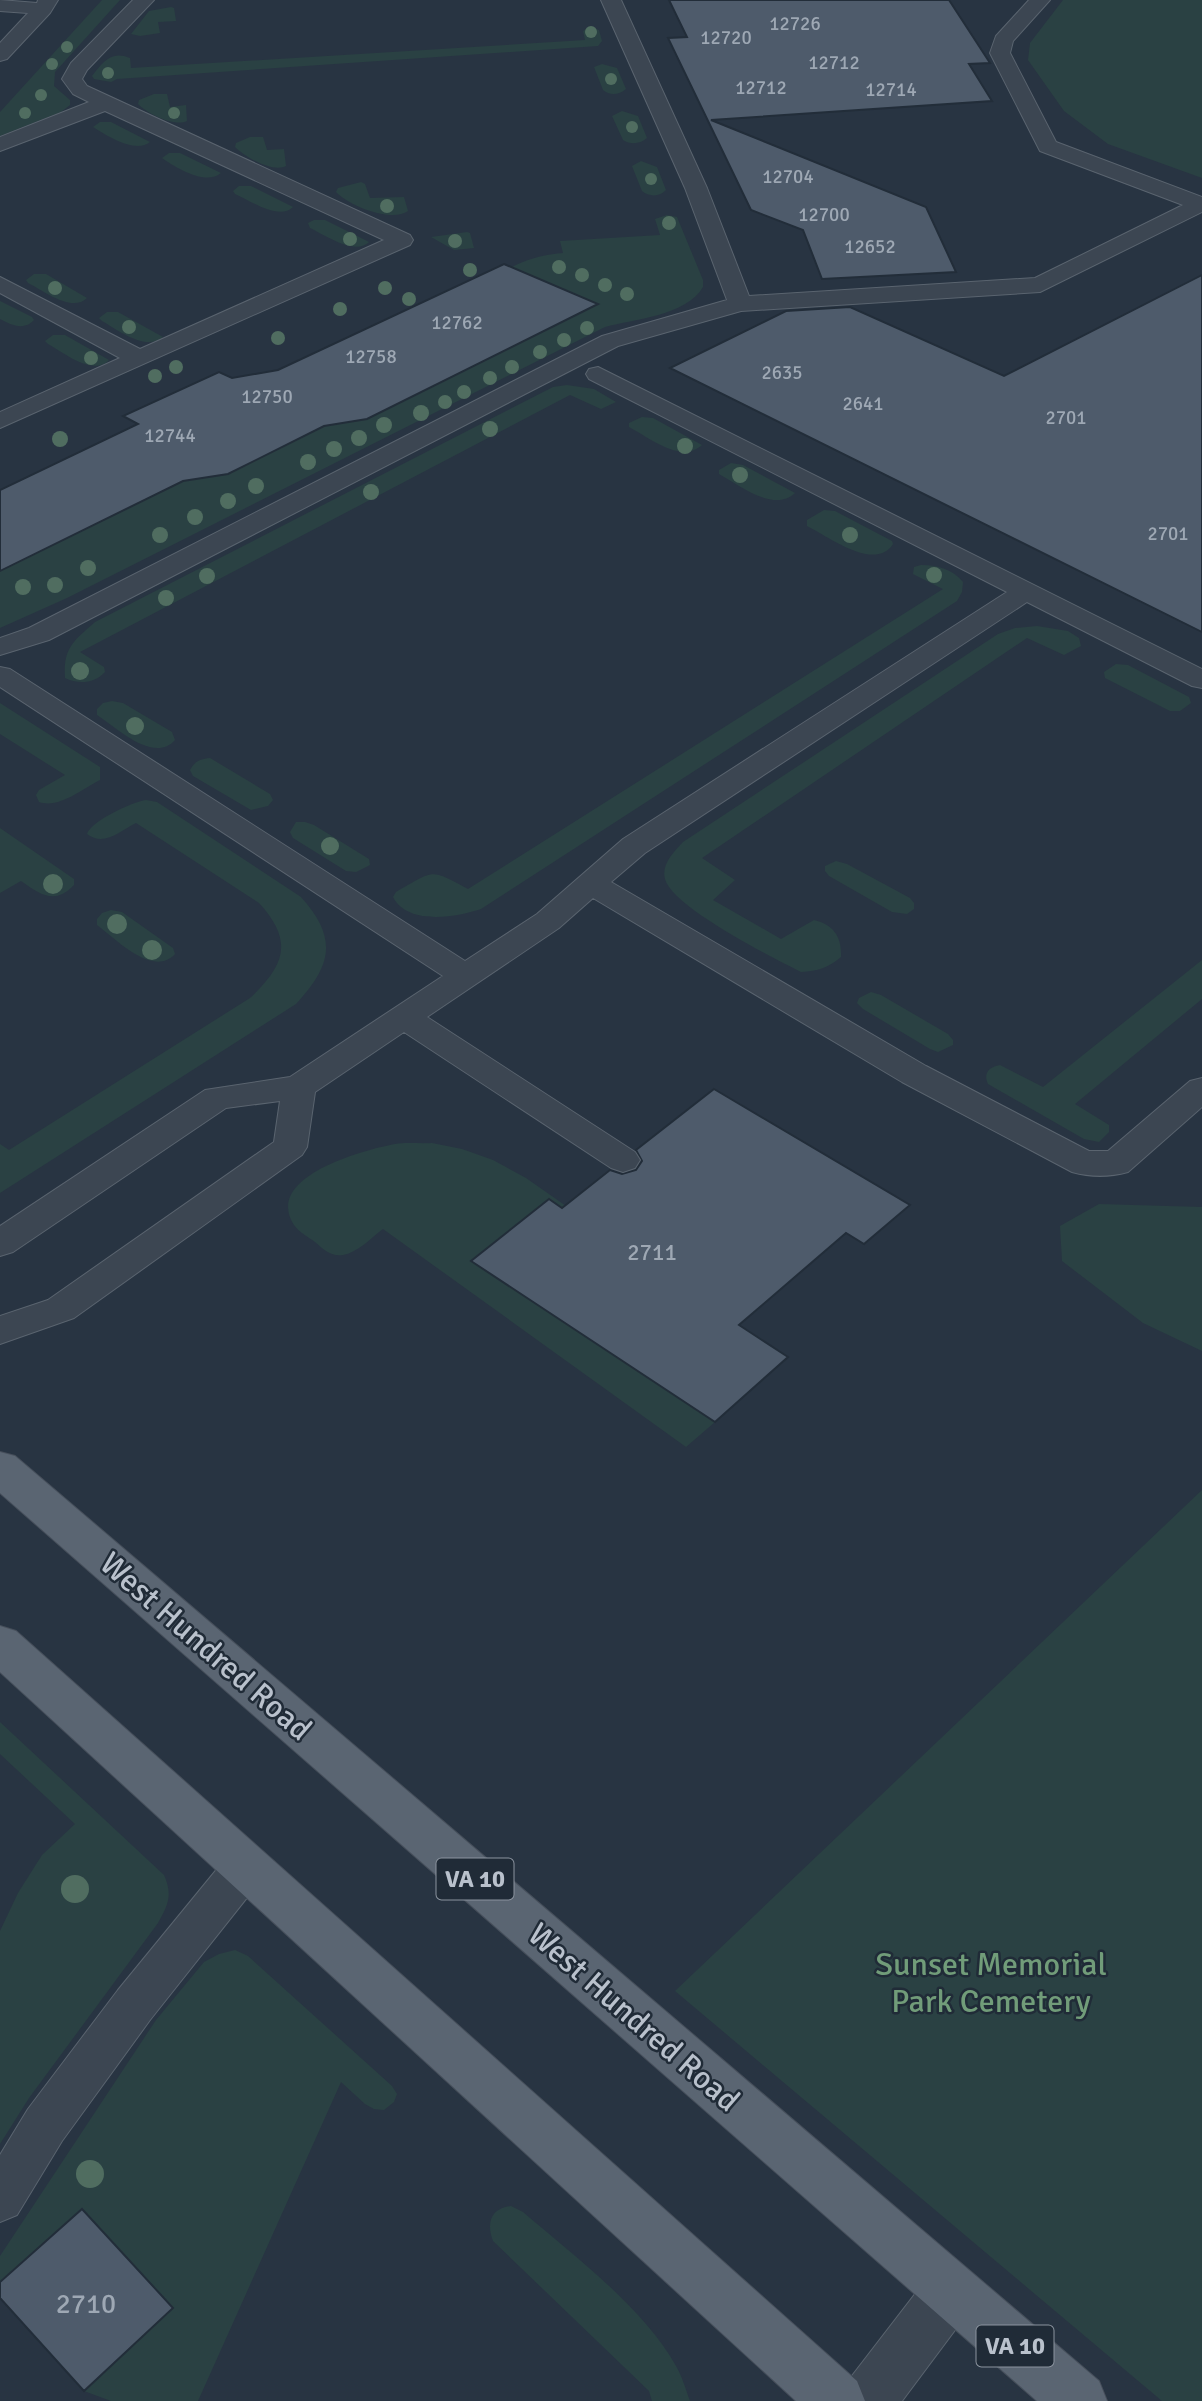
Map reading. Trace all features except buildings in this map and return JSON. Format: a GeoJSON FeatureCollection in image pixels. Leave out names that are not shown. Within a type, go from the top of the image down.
{"type":"FeatureCollection","features":[{"type":"Feature","properties":{"kind":"main road","name":"West Hundred Road"},"geometry":{"type":"LineString","coordinates":[[0,1468],[1079,2401]]}},
{"type":"Feature","properties":{"kind":"main road"},"geometry":{"type":"LineString","coordinates":[[0,1644],[837,2401]]}},
{"type":"Feature","properties":{"kind":"street"},"geometry":{"type":"LineString","coordinates":[[868,2401],[951,2291]]}},
{"type":"Feature","properties":{"kind":"lane"},"geometry":{"type":"LineString","coordinates":[[0,421],[402,240],[80,90],[72,79],[78,67],[144,0]]}},
{"type":"Feature","properties":{"kind":"lane"},"geometry":{"type":"LineString","coordinates":[[611,0],[638,51],[717,236],[740,304]]}},
{"type":"Feature","properties":{"kind":"lane"},"geometry":{"type":"LineString","coordinates":[[1040,0],[1003,40],[1000,53],[1048,146],[1202,204]]}},
{"type":"Feature","properties":{"kind":"lane"},"geometry":{"type":"LineString","coordinates":[[0,5],[46,5]]}},
{"type":"Feature","properties":{"kind":"lane"},"geometry":{"type":"LineString","coordinates":[[0,55],[46,5]]}},
{"type":"Feature","properties":{"kind":"lane"},"geometry":{"type":"LineString","coordinates":[[0,145],[106,103]]}},
{"type":"Feature","properties":{"kind":"lane"},"geometry":{"type":"LineString","coordinates":[[0,647],[38,634],[610,341],[740,304],[1040,285],[1202,204]]}},
{"type":"Feature","properties":{"kind":"lane"},"geometry":{"type":"LineString","coordinates":[[0,284],[138,358]]}},
{"type":"Feature","properties":{"kind":"lane"},"geometry":{"type":"LineString","coordinates":[[598,374],[1202,680]]}},
{"type":"Feature","properties":{"kind":"lane"},"geometry":{"type":"LineString","coordinates":[[0,1243],[217,1098],[299,1087],[548,921],[635,846],[1026,591]]}},
{"type":"Feature","properties":{"kind":"lane"},"geometry":{"type":"LineString","coordinates":[[0,675],[466,975]]}},
{"type":"Feature","properties":{"kind":"lane"},"geometry":{"type":"LineString","coordinates":[[591,884],[914,1074],[1084,1163],[1116,1163],[1202,1089]]}},
{"type":"Feature","properties":{"kind":"lane"},"geometry":{"type":"LineString","coordinates":[[404,1017],[623,1160]]}},
{"type":"Feature","properties":{"kind":"lane"},"geometry":{"type":"LineString","coordinates":[[0,1330],[61,1309],[290,1147],[299,1087]]}},
{"type":"Feature","properties":{"kind":"lane"},"geometry":{"type":"LineString","coordinates":[[0,2199],[45,2125],[134,2005],[246,1866]]}},
{"type":"Feature","properties":{"kind":"green space"},"geometry":{"type":"Polygon","coordinates":[[[102,0],[120,0],[55,72],[54,86],[70,100],[70,105],[61,112],[0,136],[0,112],[102,0]]]}},
{"type":"Feature","properties":{"kind":"green space"},"geometry":{"type":"Polygon","coordinates":[[[1063,0],[1202,0],[1202,178],[1108,144],[1064,111],[1028,60],[1030,43],[1063,0]]]}},
{"type":"Feature","properties":{"kind":"green space"},"geometry":{"type":"Polygon","coordinates":[[[174,8],[176,21],[158,22],[160,33],[140,36],[131,34],[149,11],[174,8]]]}},
{"type":"Feature","properties":{"kind":"green space"},"geometry":{"type":"Polygon","coordinates":[[[589,27],[599,30],[602,41],[598,46],[117,79],[111,82],[94,79],[92,76],[104,62],[118,55],[130,58],[131,68],[585,40],[583,31],[589,27]]]}},
{"type":"Feature","properties":{"kind":"green space"},"geometry":{"type":"Polygon","coordinates":[[[602,64],[617,68],[626,89],[614,94],[603,90],[594,67],[602,64]]]}},
{"type":"Feature","properties":{"kind":"green space"},"geometry":{"type":"Polygon","coordinates":[[[154,94],[167,94],[170,107],[186,105],[187,121],[161,119],[138,104],[139,100],[154,94]]]}},
{"type":"Feature","properties":{"kind":"green space"},"geometry":{"type":"Polygon","coordinates":[[[622,111],[638,116],[647,138],[635,143],[623,140],[612,116],[622,111]]]}},
{"type":"Feature","properties":{"kind":"green space"},"geometry":{"type":"Polygon","coordinates":[[[100,122],[111,122],[150,142],[137,146],[122,142],[93,127],[100,122]]]}},
{"type":"Feature","properties":{"kind":"green space"},"geometry":{"type":"Polygon","coordinates":[[[250,137],[263,137],[267,150],[284,149],[286,166],[267,166],[235,147],[236,143],[250,137]]]}},
{"type":"Feature","properties":{"kind":"green space"},"geometry":{"type":"Polygon","coordinates":[[[169,153],[180,153],[221,173],[207,178],[191,174],[162,158],[169,153]]]}},
{"type":"Feature","properties":{"kind":"green space"},"geometry":{"type":"Polygon","coordinates":[[[641,161],[657,167],[666,190],[664,192],[654,195],[642,191],[632,166],[641,161]]]}},
{"type":"Feature","properties":{"kind":"green space"},"geometry":{"type":"Polygon","coordinates":[[[361,182],[365,184],[370,198],[404,197],[408,211],[401,214],[382,214],[350,203],[336,192],[338,188],[361,182]]]}},
{"type":"Feature","properties":{"kind":"green space"},"geometry":{"type":"Polygon","coordinates":[[[239,186],[251,186],[293,207],[280,212],[265,208],[235,194],[233,191],[239,186]]]}},
{"type":"Feature","properties":{"kind":"green space"},"geometry":{"type":"Polygon","coordinates":[[[667,215],[677,217],[703,280],[703,287],[685,304],[658,315],[605,327],[67,598],[0,628],[0,495],[516,278],[512,267],[537,257],[563,253],[560,241],[660,235],[655,219],[667,215]]]}},
{"type":"Feature","properties":{"kind":"green space"},"geometry":{"type":"Polygon","coordinates":[[[325,220],[369,242],[356,247],[340,243],[310,228],[308,223],[325,220]]]}},
{"type":"Feature","properties":{"kind":"green space"},"geometry":{"type":"Polygon","coordinates":[[[470,233],[474,248],[454,250],[431,237],[470,233]]]}},
{"type":"Feature","properties":{"kind":"green space"},"geometry":{"type":"Polygon","coordinates":[[[34,274],[46,274],[87,298],[74,303],[58,299],[28,283],[26,280],[34,274]]]}},
{"type":"Feature","properties":{"kind":"green space"},"geometry":{"type":"Polygon","coordinates":[[[0,301],[34,320],[22,326],[0,319],[0,301]]]}},
{"type":"Feature","properties":{"kind":"green space"},"geometry":{"type":"Polygon","coordinates":[[[107,312],[118,312],[163,337],[149,342],[132,338],[99,318],[107,312]]]}},
{"type":"Feature","properties":{"kind":"green space"},"geometry":{"type":"Polygon","coordinates":[[[53,335],[65,335],[109,360],[95,366],[78,361],[45,341],[53,335]]]}},
{"type":"Feature","properties":{"kind":"green space"},"geometry":{"type":"Polygon","coordinates":[[[567,385],[594,389],[616,402],[601,409],[570,395],[80,652],[104,667],[105,672],[96,679],[81,682],[65,678],[66,659],[71,646],[95,622],[553,387],[567,385]]]}},
{"type":"Feature","properties":{"kind":"green space"},"geometry":{"type":"Polygon","coordinates":[[[642,417],[653,418],[702,445],[685,452],[656,443],[629,427],[629,423],[642,417]]]}},
{"type":"Feature","properties":{"kind":"green space"},"geometry":{"type":"Polygon","coordinates":[[[731,463],[743,465],[795,493],[777,500],[767,499],[746,490],[719,474],[719,470],[731,463]]]}},
{"type":"Feature","properties":{"kind":"green space"},"geometry":{"type":"Polygon","coordinates":[[[824,510],[835,511],[892,541],[893,544],[885,552],[875,555],[864,554],[839,544],[807,526],[807,520],[824,510]]]}},
{"type":"Feature","properties":{"kind":"green space"},"geometry":{"type":"Polygon","coordinates":[[[921,565],[944,569],[963,582],[957,601],[481,909],[459,915],[421,916],[400,906],[393,897],[396,892],[418,879],[432,874],[468,889],[943,589],[913,574],[914,567],[921,565]]]}},
{"type":"Feature","properties":{"kind":"green space"},"geometry":{"type":"Polygon","coordinates":[[[1037,626],[1068,631],[1079,638],[1081,646],[1064,655],[1027,638],[702,858],[735,880],[713,900],[781,939],[814,920],[827,925],[840,943],[841,957],[836,961],[813,971],[801,972],[725,931],[685,903],[672,890],[665,879],[665,868],[683,842],[998,634],[1015,628],[1037,626]]]}},
{"type":"Feature","properties":{"kind":"green space"},"geometry":{"type":"Polygon","coordinates":[[[1116,664],[1128,665],[1189,697],[1191,703],[1180,711],[1170,711],[1105,678],[1104,672],[1116,664]]]}},
{"type":"Feature","properties":{"kind":"green space"},"geometry":{"type":"Polygon","coordinates":[[[0,703],[100,767],[100,780],[54,803],[39,802],[36,795],[39,790],[65,775],[0,734],[0,703]]]}},
{"type":"Feature","properties":{"kind":"green space"},"geometry":{"type":"Polygon","coordinates":[[[103,703],[123,703],[172,732],[175,740],[157,748],[146,746],[125,735],[97,715],[97,709],[103,703]]]}},
{"type":"Feature","properties":{"kind":"green space"},"geometry":{"type":"Polygon","coordinates":[[[210,758],[270,794],[273,800],[268,806],[251,810],[193,776],[190,770],[194,764],[210,758]]]}},
{"type":"Feature","properties":{"kind":"green space"},"geometry":{"type":"Polygon","coordinates":[[[146,800],[157,802],[301,897],[321,926],[326,951],[323,964],[317,977],[296,1004],[0,1193],[0,1144],[9,1150],[250,998],[271,975],[277,963],[281,941],[277,929],[259,903],[136,823],[106,838],[93,838],[87,834],[104,818],[122,808],[146,800]]]}},
{"type":"Feature","properties":{"kind":"green space"},"geometry":{"type":"Polygon","coordinates":[[[296,822],[314,825],[369,859],[370,865],[356,872],[346,871],[293,838],[290,832],[296,822]]]}},
{"type":"Feature","properties":{"kind":"green space"},"geometry":{"type":"Polygon","coordinates":[[[0,828],[74,879],[74,885],[61,895],[48,896],[21,881],[0,893],[0,828]]]}},
{"type":"Feature","properties":{"kind":"green space"},"geometry":{"type":"Polygon","coordinates":[[[836,861],[847,864],[910,898],[914,909],[907,914],[892,912],[829,876],[825,866],[836,861]]]}},
{"type":"Feature","properties":{"kind":"green space"},"geometry":{"type":"Polygon","coordinates":[[[111,910],[122,912],[173,948],[175,954],[156,962],[124,947],[97,925],[97,919],[102,913],[111,910]]]}},
{"type":"Feature","properties":{"kind":"green space"},"geometry":{"type":"Polygon","coordinates":[[[1202,960],[1202,999],[1075,1104],[1109,1125],[1109,1132],[1099,1142],[1084,1139],[988,1084],[988,1071],[1000,1065],[1043,1087],[1202,960]]]}},
{"type":"Feature","properties":{"kind":"green space"},"geometry":{"type":"Polygon","coordinates":[[[871,992],[881,995],[948,1034],[953,1045],[938,1052],[930,1049],[863,1009],[857,1003],[859,998],[871,992]]]}},
{"type":"Feature","properties":{"kind":"green space"},"geometry":{"type":"Polygon","coordinates":[[[400,1143],[432,1143],[462,1149],[493,1160],[526,1178],[689,1292],[715,1422],[686,1447],[383,1229],[364,1245],[348,1254],[339,1255],[324,1250],[294,1225],[288,1208],[292,1193],[304,1180],[321,1169],[380,1147],[400,1143]]]}},
{"type":"Feature","properties":{"kind":"green space"},"geometry":{"type":"Polygon","coordinates":[[[1099,1204],[1202,1207],[1202,1351],[1143,1323],[1062,1261],[1060,1226],[1099,1204]]]}},
{"type":"Feature","properties":{"kind":"green space","name":"Sunset Memorial Park Cemetery"},"geometry":{"type":"Polygon","coordinates":[[[1202,1490],[1202,2401],[1162,2401],[675,1991],[1202,1490]]]}},
{"type":"Feature","properties":{"kind":"green space"},"geometry":{"type":"Polygon","coordinates":[[[0,1722],[164,1875],[169,1894],[158,1923],[29,2098],[0,2144],[0,1931],[18,1893],[42,1855],[75,1824],[0,1754],[0,1722]]]}},
{"type":"Feature","properties":{"kind":"green space"},"geometry":{"type":"Polygon","coordinates":[[[235,1950],[248,1956],[392,2086],[397,2094],[394,2102],[384,2110],[374,2109],[341,2082],[198,2401],[111,2401],[84,2391],[173,2308],[82,2210],[0,2282],[0,2256],[156,2020],[204,1962],[235,1950]]]}},
{"type":"Feature","properties":{"kind":"green space"},"geometry":{"type":"Polygon","coordinates":[[[511,2206],[523,2212],[627,2303],[662,2344],[676,2366],[690,2401],[652,2401],[649,2391],[493,2241],[490,2228],[492,2218],[499,2210],[511,2206]]]}}]}
